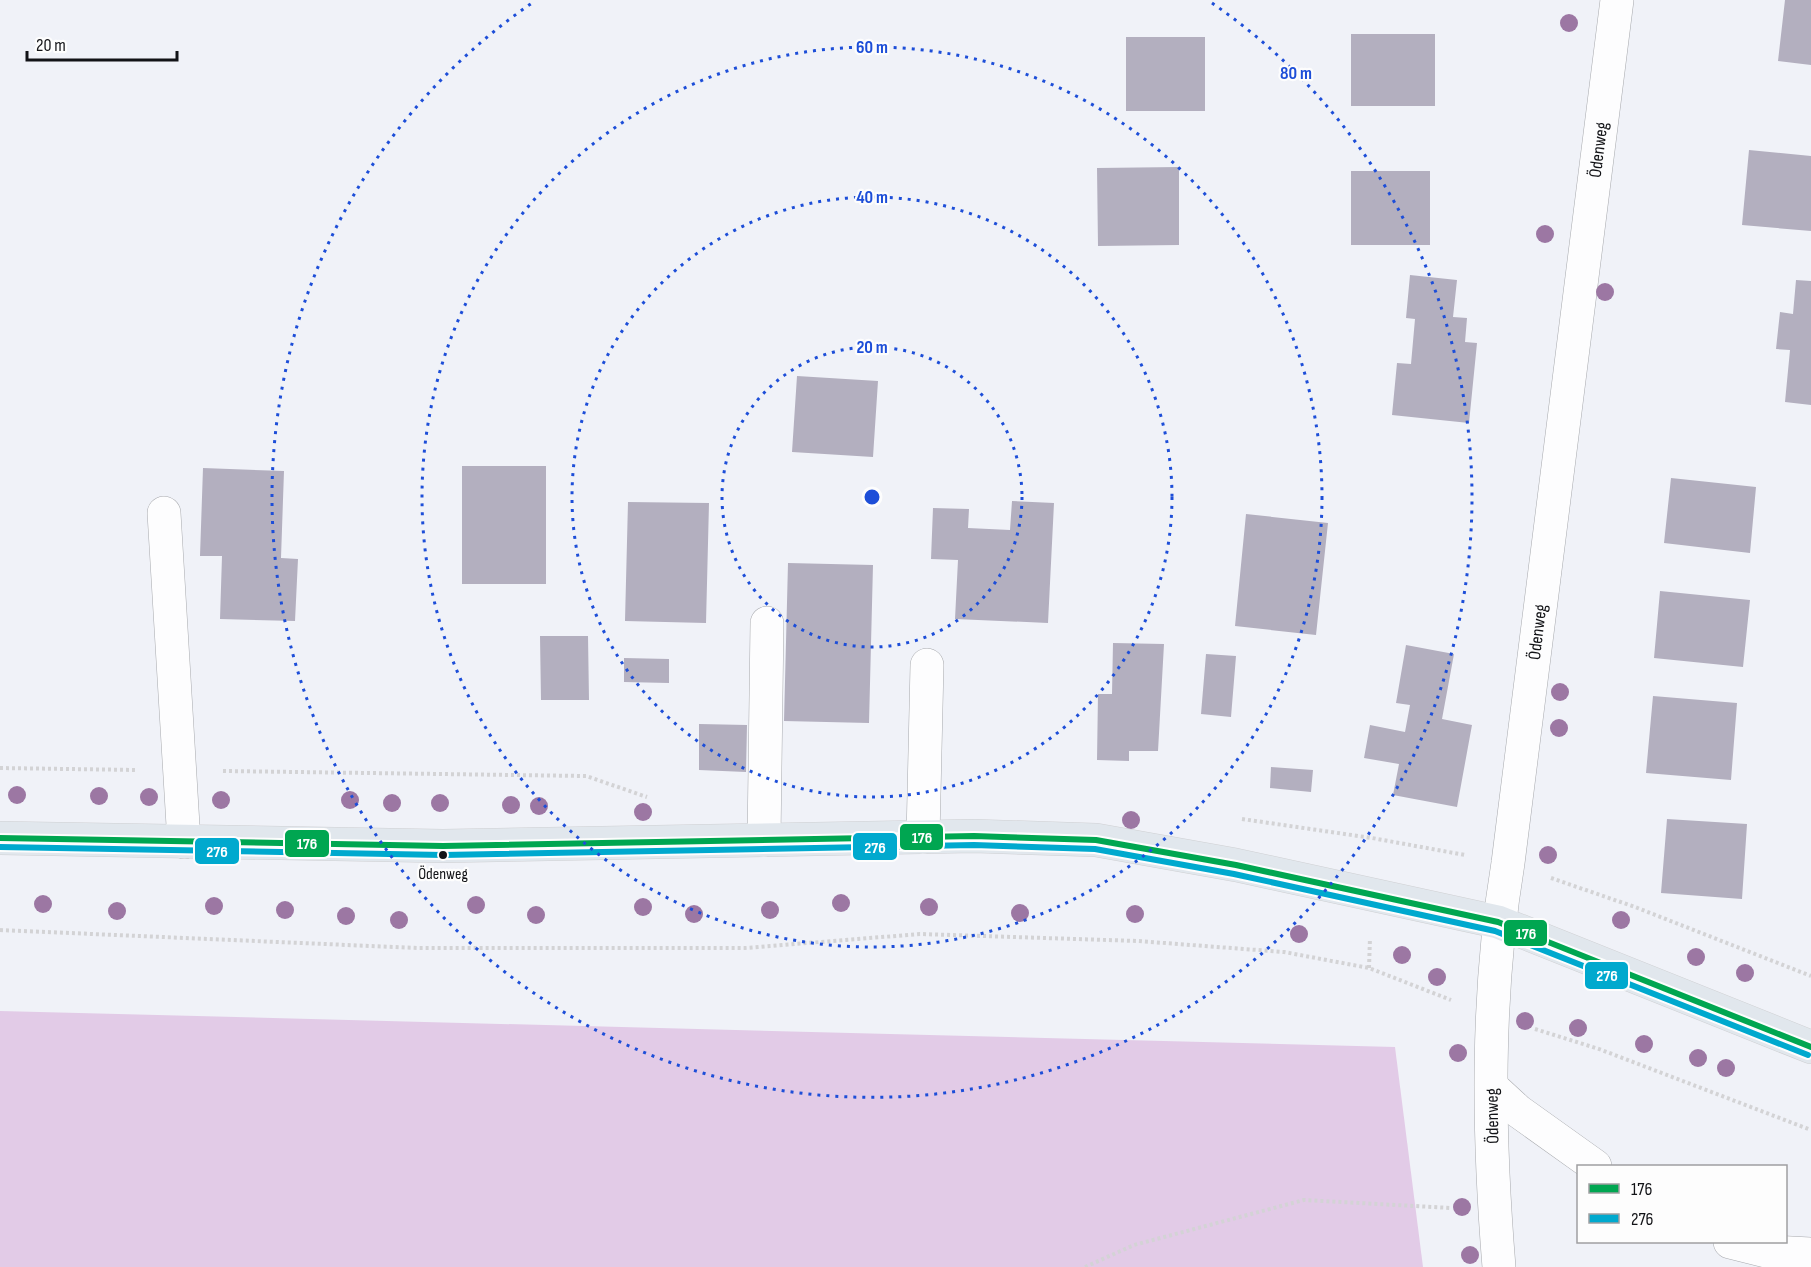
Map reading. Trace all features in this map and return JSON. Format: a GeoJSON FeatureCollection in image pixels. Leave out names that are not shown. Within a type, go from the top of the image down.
{"type":"FeatureCollection","features":[{"type":"Feature","properties":{"kind":"main road"},"geometry":{"type":"LineString","coordinates":[[0,838],[443,846],[923,837],[1096,840],[1236,865],[1497,922],[1811,1047]]}},
{"type":"Feature","properties":{"kind":"street","name":"Ödenweg"},"geometry":{"type":"LineString","coordinates":[[1499,1267],[1494,1207],[1492,1087],[1492,1016],[1497,922],[1508,863],[1617,0]]}},
{"type":"Feature","properties":{"kind":"street"},"geometry":{"type":"LineString","coordinates":[[164,513],[184,842]]}},
{"type":"Feature","properties":{"kind":"street"},"geometry":{"type":"LineString","coordinates":[[764,840],[767,623]]}},
{"type":"Feature","properties":{"kind":"street"},"geometry":{"type":"LineString","coordinates":[[923,837],[927,665]]}},
{"type":"Feature","properties":{"kind":"street"},"geometry":{"type":"LineString","coordinates":[[1492,1087],[1518,1111],[1592,1165]]}},
{"type":"Feature","properties":{"kind":"street"},"geometry":{"type":"LineString","coordinates":[[1734,1243],[1770,1252],[1811,1254]]}},
{"type":"Feature","properties":{"kind":"path"},"geometry":{"type":"LineString","coordinates":[[0,768],[586,776]]}},
{"type":"Feature","properties":{"kind":"path"},"geometry":{"type":"LineString","coordinates":[[0,930],[417,948],[745,948],[920,934],[1138,941],[1284,952],[1369,968],[1492,1016],[1599,1049],[1811,1130]]}},
{"type":"Feature","properties":{"kind":"path"},"geometry":{"type":"LineString","coordinates":[[1085,1267],[1134,1245],[1304,1200],[1433,1209],[1494,1207]]}},
{"type":"Feature","properties":{"kind":"shaded area"},"geometry":{"type":"Polygon","coordinates":[[[0,1011],[1395,1047],[1423,1267],[0,1267],[0,1011]]]}},
{"type":"Feature","properties":{"kind":"building"},"geometry":{"type":"Polygon","coordinates":[[[1785,0],[1811,0],[1811,65],[1778,61],[1785,0]]]}},
{"type":"Feature","properties":{"kind":"building"},"geometry":{"type":"Polygon","coordinates":[[[1351,34],[1435,34],[1435,106],[1351,106],[1351,34]]]}},
{"type":"Feature","properties":{"kind":"building"},"geometry":{"type":"Polygon","coordinates":[[[1126,37],[1205,37],[1205,111],[1126,111],[1126,37]]]}},
{"type":"Feature","properties":{"kind":"building"},"geometry":{"type":"Polygon","coordinates":[[[1749,150],[1811,156],[1811,231],[1742,225],[1749,150]]]}},
{"type":"Feature","properties":{"kind":"building"},"geometry":{"type":"Polygon","coordinates":[[[1179,167],[1179,245],[1098,246],[1097,168],[1179,167]]]}},
{"type":"Feature","properties":{"kind":"building"},"geometry":{"type":"Polygon","coordinates":[[[1351,171],[1430,171],[1430,245],[1351,245],[1351,171]]]}},
{"type":"Feature","properties":{"kind":"building"},"geometry":{"type":"Polygon","coordinates":[[[1410,275],[1457,280],[1453,317],[1467,318],[1465,342],[1477,343],[1469,423],[1392,415],[1397,363],[1411,364],[1415,319],[1406,318],[1410,275]]]}},
{"type":"Feature","properties":{"kind":"building"},"geometry":{"type":"Polygon","coordinates":[[[1796,280],[1811,281],[1811,405],[1785,402],[1790,350],[1776,349],[1780,312],[1793,314],[1796,280]]]}},
{"type":"Feature","properties":{"kind":"building"},"geometry":{"type":"Polygon","coordinates":[[[797,376],[878,381],[873,457],[792,452],[797,376]]]}},
{"type":"Feature","properties":{"kind":"building"},"geometry":{"type":"Polygon","coordinates":[[[462,466],[546,466],[546,584],[462,584],[462,466]]]}},
{"type":"Feature","properties":{"kind":"building"},"geometry":{"type":"Polygon","coordinates":[[[203,468],[284,471],[281,558],[298,559],[295,621],[220,619],[222,556],[200,556],[203,468]]]}},
{"type":"Feature","properties":{"kind":"building"},"geometry":{"type":"Polygon","coordinates":[[[1671,478],[1756,487],[1750,553],[1664,543],[1671,478]]]}},
{"type":"Feature","properties":{"kind":"building"},"geometry":{"type":"Polygon","coordinates":[[[1012,501],[1054,503],[1048,623],[955,619],[958,560],[931,559],[933,508],[969,509],[968,528],[1010,530],[1012,501]]]}},
{"type":"Feature","properties":{"kind":"building"},"geometry":{"type":"Polygon","coordinates":[[[628,502],[709,503],[706,623],[625,621],[628,502]]]}},
{"type":"Feature","properties":{"kind":"building"},"geometry":{"type":"Polygon","coordinates":[[[1246,514],[1328,523],[1316,635],[1235,626],[1246,514]]]}},
{"type":"Feature","properties":{"kind":"building"},"geometry":{"type":"Polygon","coordinates":[[[788,563],[873,565],[869,723],[784,721],[788,563]]]}},
{"type":"Feature","properties":{"kind":"building"},"geometry":{"type":"Polygon","coordinates":[[[1660,591],[1750,600],[1743,667],[1654,658],[1660,591]]]}},
{"type":"Feature","properties":{"kind":"building"},"geometry":{"type":"Polygon","coordinates":[[[540,636],[588,636],[589,700],[541,700],[540,636]]]}},
{"type":"Feature","properties":{"kind":"building"},"geometry":{"type":"Polygon","coordinates":[[[1113,643],[1164,644],[1158,751],[1129,751],[1129,761],[1097,760],[1098,694],[1112,694],[1113,643]]]}},
{"type":"Feature","properties":{"kind":"building"},"geometry":{"type":"Polygon","coordinates":[[[1406,645],[1454,654],[1442,719],[1472,725],[1457,807],[1393,795],[1399,764],[1364,758],[1370,725],[1405,732],[1410,705],[1396,703],[1406,645]]]}},
{"type":"Feature","properties":{"kind":"building"},"geometry":{"type":"Polygon","coordinates":[[[1206,654],[1236,656],[1231,717],[1201,714],[1206,654]]]}},
{"type":"Feature","properties":{"kind":"building"},"geometry":{"type":"Polygon","coordinates":[[[624,658],[669,659],[669,683],[624,682],[624,658]]]}},
{"type":"Feature","properties":{"kind":"building"},"geometry":{"type":"Polygon","coordinates":[[[1653,696],[1737,703],[1731,780],[1646,773],[1653,696]]]}},
{"type":"Feature","properties":{"kind":"building"},"geometry":{"type":"Polygon","coordinates":[[[699,724],[747,725],[746,772],[699,770],[699,724]]]}},
{"type":"Feature","properties":{"kind":"building"},"geometry":{"type":"Polygon","coordinates":[[[1271,767],[1313,770],[1311,792],[1270,788],[1271,767]]]}},
{"type":"Feature","properties":{"kind":"building"},"geometry":{"type":"Polygon","coordinates":[[[1667,819],[1747,824],[1742,899],[1661,893],[1667,819]]]}},
{"type":"Feature","properties":{"kind":"transit line","name":"176"},"geometry":{"type":"LineString","coordinates":[[0,838],[443,846],[974,836],[1096,840],[1236,865],[1498,922],[1811,1047]]}},
{"type":"Feature","properties":{"kind":"transit line","name":"276"},"geometry":{"type":"LineString","coordinates":[[0,847],[443,855],[974,845],[1095,849],[1234,874],[1495,931],[1808,1055]]}},
{"type":"Feature","properties":{"kind":"place","name":"Ödenweg"},"geometry":{"type":"Point","coordinates":[443,855]}}]}
